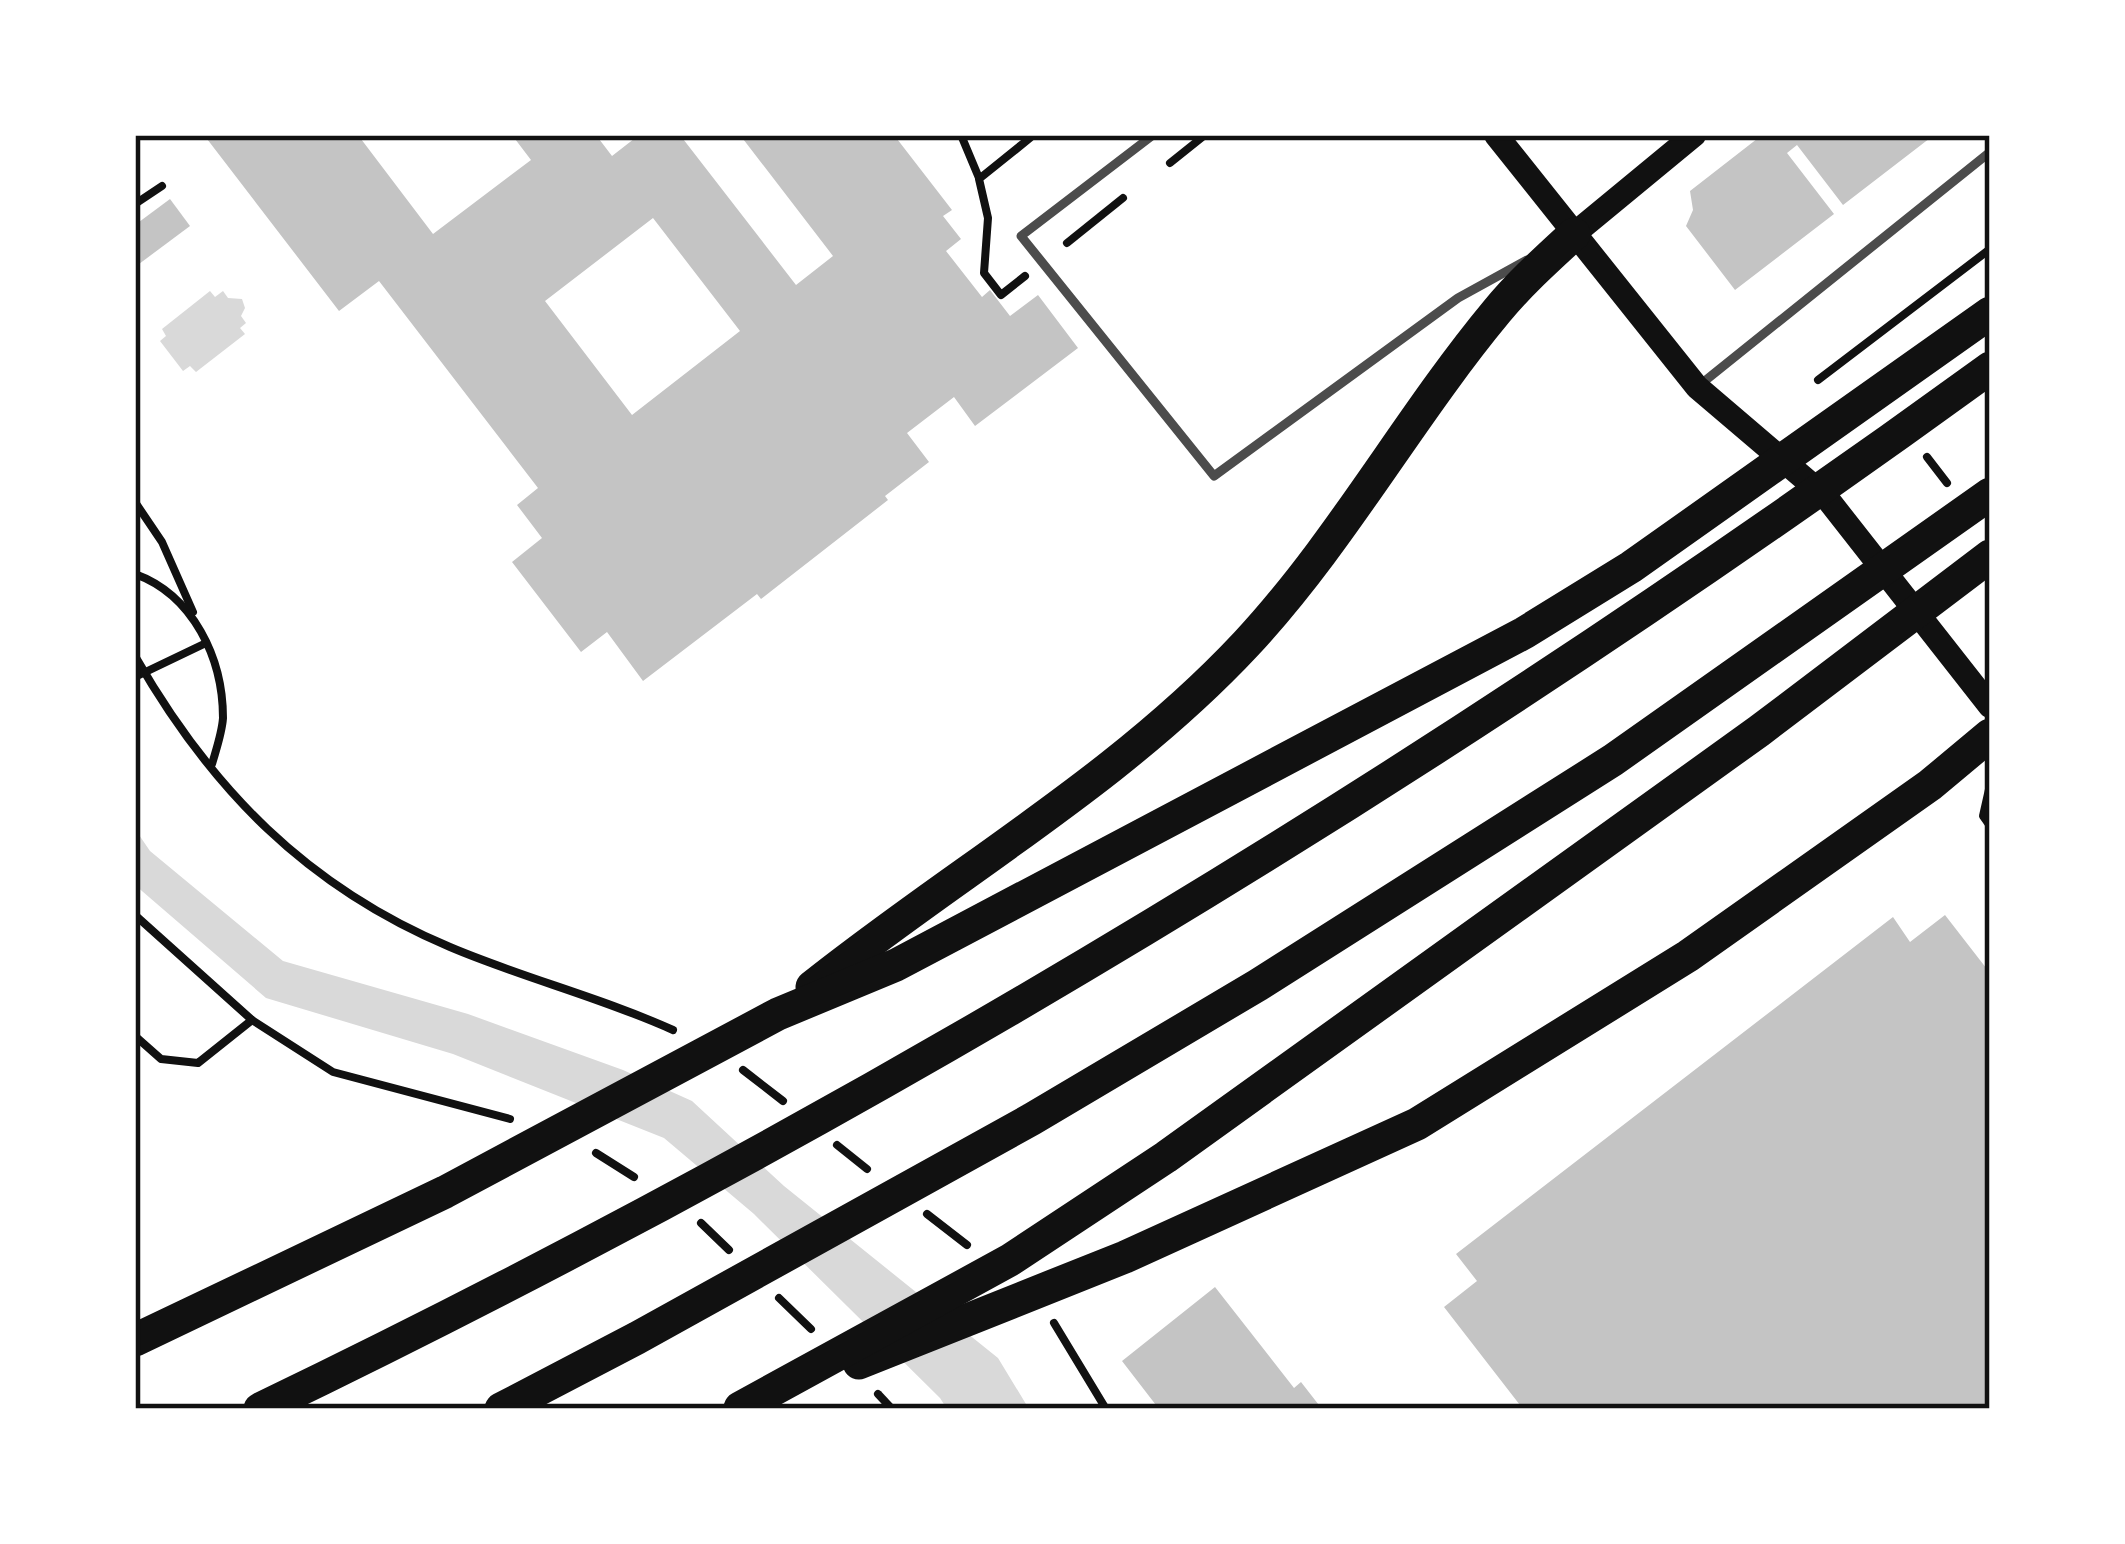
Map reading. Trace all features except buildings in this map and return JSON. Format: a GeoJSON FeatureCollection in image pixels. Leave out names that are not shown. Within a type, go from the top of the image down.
{"type":"FeatureCollection","features":[{"type":"Feature","properties":{"kind":"highway"},"geometry":{"type":"LineString","coordinates":[[778,1014],[880,933],[1068,802],[1216,674],[1309,567],[1487,323],[1574,234]]}},
{"type":"Feature","properties":{"kind":"highway"},"geometry":{"type":"LineString","coordinates":[[135,1340],[445,1192],[778,1014],[917,954],[1452,672],[1631,567],[1990,313]]}},
{"type":"Feature","properties":{"kind":"highway"},"geometry":{"type":"LineString","coordinates":[[260,1409],[538,1268],[934,1053],[1169,915],[1515,699],[1990,368]]}},
{"type":"Feature","properties":{"kind":"highway"},"geometry":{"type":"LineString","coordinates":[[501,1409],[1146,1054],[1373,914],[1721,687],[1990,494]]}},
{"type":"Feature","properties":{"kind":"highway"},"geometry":{"type":"LineString","coordinates":[[739,1408],[972,1282],[1101,1200],[1302,1063],[1759,731],[1990,556]]}},
{"type":"Feature","properties":{"kind":"highway"},"geometry":{"type":"LineString","coordinates":[[739,1408],[1125,1257],[1417,1124],[1688,956],[1930,785],[1990,735]]}},
{"type":"Feature","properties":{"kind":"main road"},"geometry":{"type":"LineString","coordinates":[[1496,135],[1697,387],[1826,497],[1990,706]]}},
{"type":"Feature","properties":{"kind":"main road"},"geometry":{"type":"LineString","coordinates":[[1574,234],[1694,135]]}},
{"type":"Feature","properties":{"kind":"lane"},"geometry":{"type":"LineString","coordinates":[[1153,135],[1021,236],[1214,476],[1458,298],[1574,234]]}},
{"type":"Feature","properties":{"kind":"lane"},"geometry":{"type":"LineString","coordinates":[[1697,387],[1990,152]]}},
{"type":"Feature","properties":{"kind":"path"},"geometry":{"type":"LineString","coordinates":[[961,135],[988,218],[984,274],[1001,295],[1025,276]]}},
{"type":"Feature","properties":{"kind":"path"},"geometry":{"type":"LineString","coordinates":[[1170,163],[1205,135]]}},
{"type":"Feature","properties":{"kind":"path"},"geometry":{"type":"LineString","coordinates":[[979,179],[1030,137]]}},
{"type":"Feature","properties":{"kind":"path"},"geometry":{"type":"LineString","coordinates":[[135,204],[162,186]]}},
{"type":"Feature","properties":{"kind":"path"},"geometry":{"type":"LineString","coordinates":[[1067,243],[1123,198]]}},
{"type":"Feature","properties":{"kind":"path"},"geometry":{"type":"LineString","coordinates":[[1819,380],[1990,249]]}},
{"type":"Feature","properties":{"kind":"path"},"geometry":{"type":"LineString","coordinates":[[135,502],[162,542],[219,680],[223,722],[212,766]]}},
{"type":"Feature","properties":{"kind":"path"},"geometry":{"type":"LineString","coordinates":[[135,574],[152,580],[181,602],[198,624]]}},
{"type":"Feature","properties":{"kind":"path"},"geometry":{"type":"LineString","coordinates":[[135,676],[206,643]]}},
{"type":"Feature","properties":{"kind":"path"},"geometry":{"type":"LineString","coordinates":[[135,656],[166,709],[249,814],[349,896],[453,948],[600,998],[679,1032]]}},
{"type":"Feature","properties":{"kind":"path"},"geometry":{"type":"LineString","coordinates":[[1990,783],[1983,816],[1990,826]]}},
{"type":"Feature","properties":{"kind":"path"},"geometry":{"type":"LineString","coordinates":[[135,1036],[161,1059],[198,1063],[252,1019]]}},
{"type":"Feature","properties":{"kind":"path"},"geometry":{"type":"LineString","coordinates":[[738,1066],[790,1106]]}},
{"type":"Feature","properties":{"kind":"path"},"geometry":{"type":"LineString","coordinates":[[823,1134],[875,1175]]}},
{"type":"Feature","properties":{"kind":"path"},"geometry":{"type":"LineString","coordinates":[[911,1202],[976,1252]]}},
{"type":"Feature","properties":{"kind":"path"},"geometry":{"type":"LineString","coordinates":[[1041,1306],[1068,1342],[1106,1409]]}},
{"type":"Feature","properties":{"kind":"shaded area"},"geometry":{"type":"Polygon","coordinates":[[[210,291],[215,297],[223,291],[228,298],[242,299],[241,316],[246,323],[240,328],[245,334],[196,372],[190,366],[183,371],[160,341],[166,336],[162,329],[210,291]]]}},
{"type":"Feature","properties":{"kind":"shaded area"},"geometry":{"type":"Polygon","coordinates":[[[135,829],[150,851],[283,961],[468,1014],[623,1070],[692,1101],[784,1186],[998,1358],[1029,1409],[947,1409],[754,1214],[664,1138],[453,1054],[266,998],[135,885],[135,829]]]}}]}
